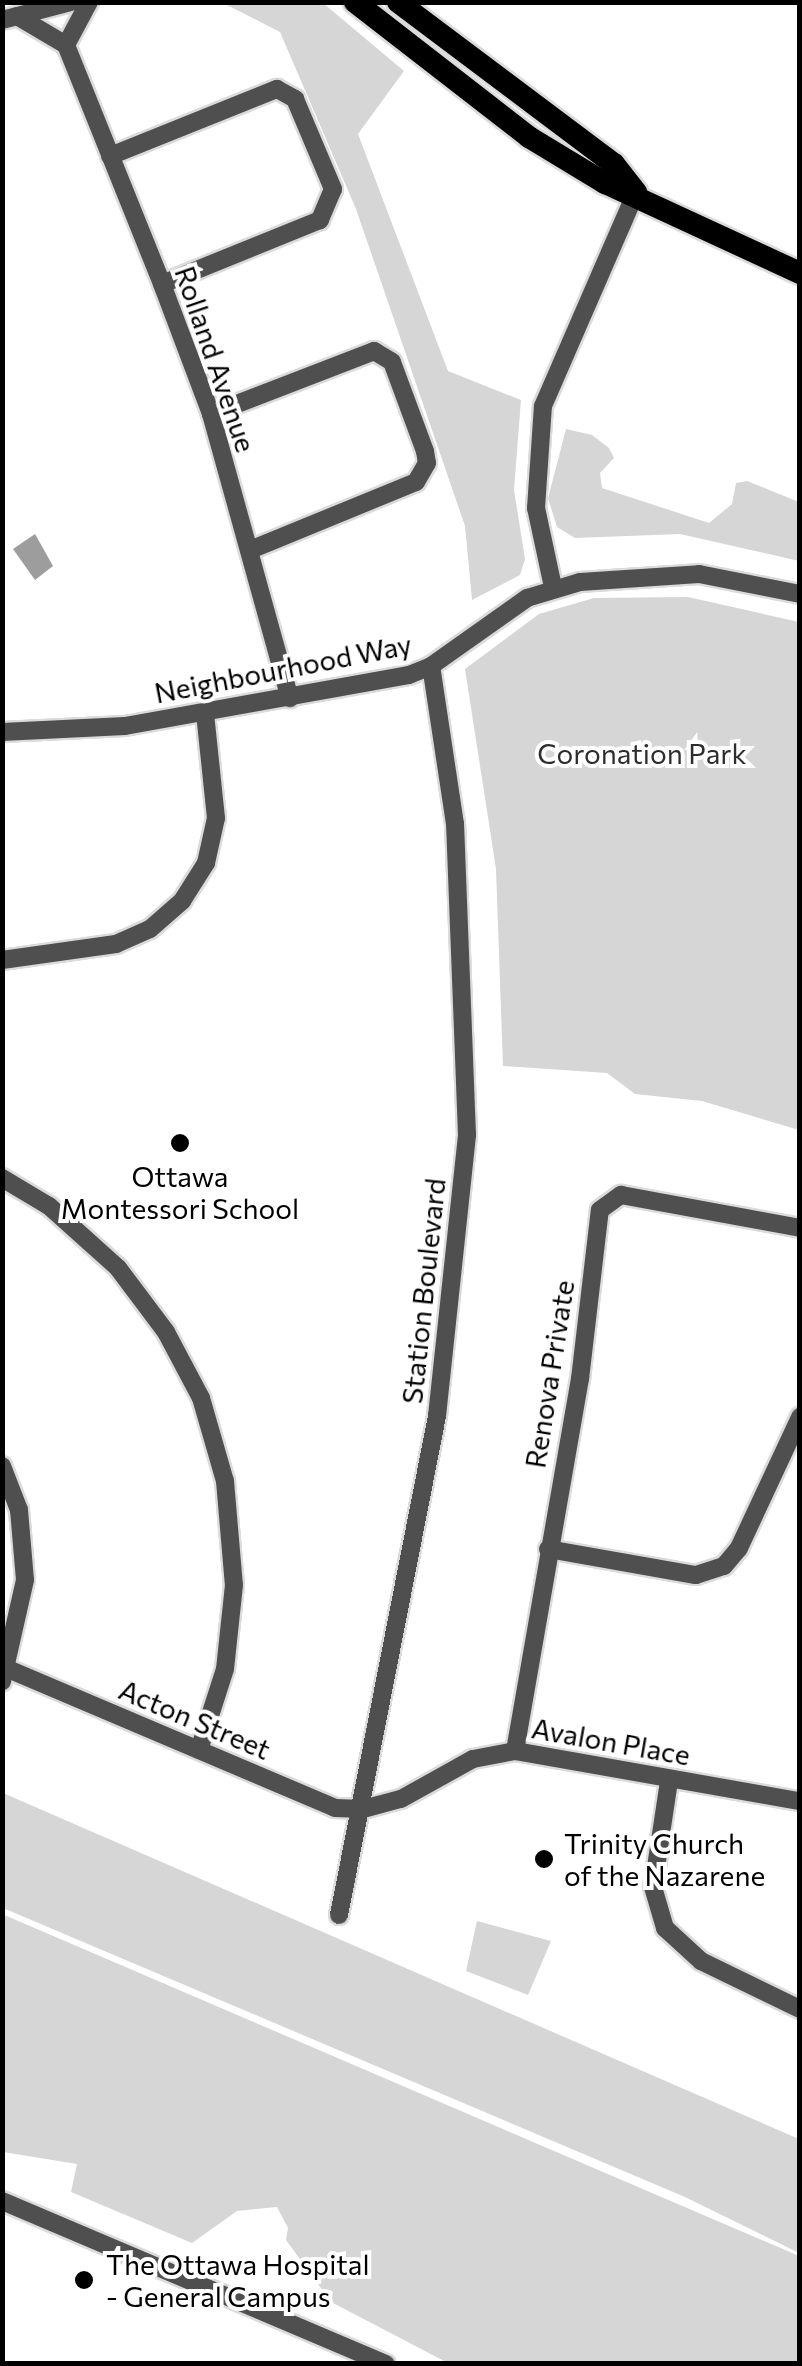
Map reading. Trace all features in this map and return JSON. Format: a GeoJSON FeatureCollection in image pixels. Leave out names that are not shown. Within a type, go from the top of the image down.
{"type":"FeatureCollection","features":[{"type":"Feature","properties":{"kind":"main road"},"geometry":{"type":"LineString","coordinates":[[355,2],[528,137],[605,183],[636,192],[800,273]]}},
{"type":"Feature","properties":{"kind":"main road"},"geometry":{"type":"LineString","coordinates":[[398,2],[614,164],[636,192]]}},
{"type":"Feature","properties":{"kind":"street"},"geometry":{"type":"LineString","coordinates":[[10,18],[71,2]]}},
{"type":"Feature","properties":{"kind":"street"},"geometry":{"type":"LineString","coordinates":[[10,18],[50,30],[66,45],[90,2]]}},
{"type":"Feature","properties":{"kind":"street","name":"Rolland Avenue"},"geometry":{"type":"LineString","coordinates":[[66,45],[211,414],[290,698]]}},
{"type":"Feature","properties":{"kind":"street"},"geometry":{"type":"LineString","coordinates":[[110,156],[277,89],[295,99],[327,174],[334,200],[320,220],[162,284]]}},
{"type":"Feature","properties":{"kind":"street"},"geometry":{"type":"LineString","coordinates":[[636,192],[544,406],[536,508],[553,587],[678,573],[800,594]]}},
{"type":"Feature","properties":{"kind":"street"},"geometry":{"type":"LineString","coordinates":[[211,414],[374,351],[392,362],[425,452],[427,463],[416,482],[250,550]]}},
{"type":"Feature","properties":{"kind":"street","name":"Neighbourhood Way"},"geometry":{"type":"LineString","coordinates":[[2,732],[60,733],[204,714],[432,666],[504,612],[553,587]]}},
{"type":"Feature","properties":{"kind":"street","name":"Station Boulevard"},"geometry":{"type":"LineString","coordinates":[[339,1915],[363,1809],[437,1416],[467,1135],[456,843],[432,666]]}},
{"type":"Feature","properties":{"kind":"street"},"geometry":{"type":"LineString","coordinates":[[2,960],[116,944],[150,929],[182,901],[206,863],[216,818],[204,714]]}},
{"type":"Feature","properties":{"kind":"street"},"geometry":{"type":"LineString","coordinates":[[2,1178],[43,1201],[118,1268],[166,1332],[201,1398],[225,1481],[234,1585],[225,1669],[199,1750]]}},
{"type":"Feature","properties":{"kind":"street","name":"Renova Private"},"geometry":{"type":"LineString","coordinates":[[515,1751],[605,1202],[622,1195],[800,1228]]}},
{"type":"Feature","properties":{"kind":"street"},"geometry":{"type":"LineString","coordinates":[[548,1549],[696,1575],[724,1566],[740,1548],[800,1418]]}},
{"type":"Feature","properties":{"kind":"street"},"geometry":{"type":"LineString","coordinates":[[2,1466],[25,1548],[22,1614],[5,1675]]}},
{"type":"Feature","properties":{"kind":"street","name":"Acton Street"},"geometry":{"type":"LineString","coordinates":[[5,1675],[335,1808],[363,1809]]}},
{"type":"Feature","properties":{"kind":"street","name":"Avalon Place"},"geometry":{"type":"LineString","coordinates":[[363,1809],[401,1798],[473,1759],[515,1751],[800,1801]]}},
{"type":"Feature","properties":{"kind":"street"},"geometry":{"type":"LineString","coordinates":[[669,1781],[652,1887],[665,1928],[701,1960],[800,2009]]}},
{"type":"Feature","properties":{"kind":"street"},"geometry":{"type":"LineString","coordinates":[[2,2201],[386,2364]]}},
{"type":"Feature","properties":{"kind":"green space"},"geometry":{"type":"Polygon","coordinates":[[[223,3],[323,3],[404,71],[358,134],[448,371],[521,400],[514,490],[525,559],[520,575],[472,600],[465,526],[356,209],[280,32],[223,3]]]}},
{"type":"Feature","properties":{"kind":"green space"},"geometry":{"type":"Polygon","coordinates":[[[566,429],[592,435],[609,448],[614,458],[600,473],[602,488],[709,523],[732,504],[736,483],[747,481],[799,502],[799,561],[680,534],[575,538],[557,527],[548,498],[566,429]]]}},
{"type":"Feature","properties":{"kind":"green space","name":"Coronation Park"},"geometry":{"type":"Polygon","coordinates":[[[688,597],[799,622],[799,1130],[702,1101],[635,1094],[607,1073],[503,1066],[496,869],[465,669],[539,614],[594,598],[688,597]]]}},
{"type":"Feature","properties":{"kind":"green space"},"geometry":{"type":"Polygon","coordinates":[[[3,1793],[799,2139],[799,2253],[685,2197],[3,1908],[3,1793]]]}},
{"type":"Feature","properties":{"kind":"green space"},"geometry":{"type":"Polygon","coordinates":[[[2,1914],[799,2256],[799,2363],[448,2363],[331,2302],[286,2240],[288,2228],[277,2207],[237,2211],[192,2243],[71,2192],[77,2164],[3,2152],[2,1914]]]}},
{"type":"Feature","properties":{"kind":"green space"},"geometry":{"type":"Polygon","coordinates":[[[477,1921],[551,1941],[528,1995],[466,1971],[477,1921]]]}},
{"type":"Feature","properties":{"kind":"shaded area"},"geometry":{"type":"Polygon","coordinates":[[[35,534],[53,566],[35,580],[13,549],[35,534]]]}},
{"type":"Feature","properties":{"kind":"place","name":"Ottawa Montessori School"},"geometry":{"type":"Point","coordinates":[180,1143]}},
{"type":"Feature","properties":{"kind":"place","name":"Trinity Church of the Nazarene"},"geometry":{"type":"Point","coordinates":[544,1859]}},
{"type":"Feature","properties":{"kind":"place","name":"The Ottawa Hospital - General Campus"},"geometry":{"type":"Point","coordinates":[84,2280]}}]}
